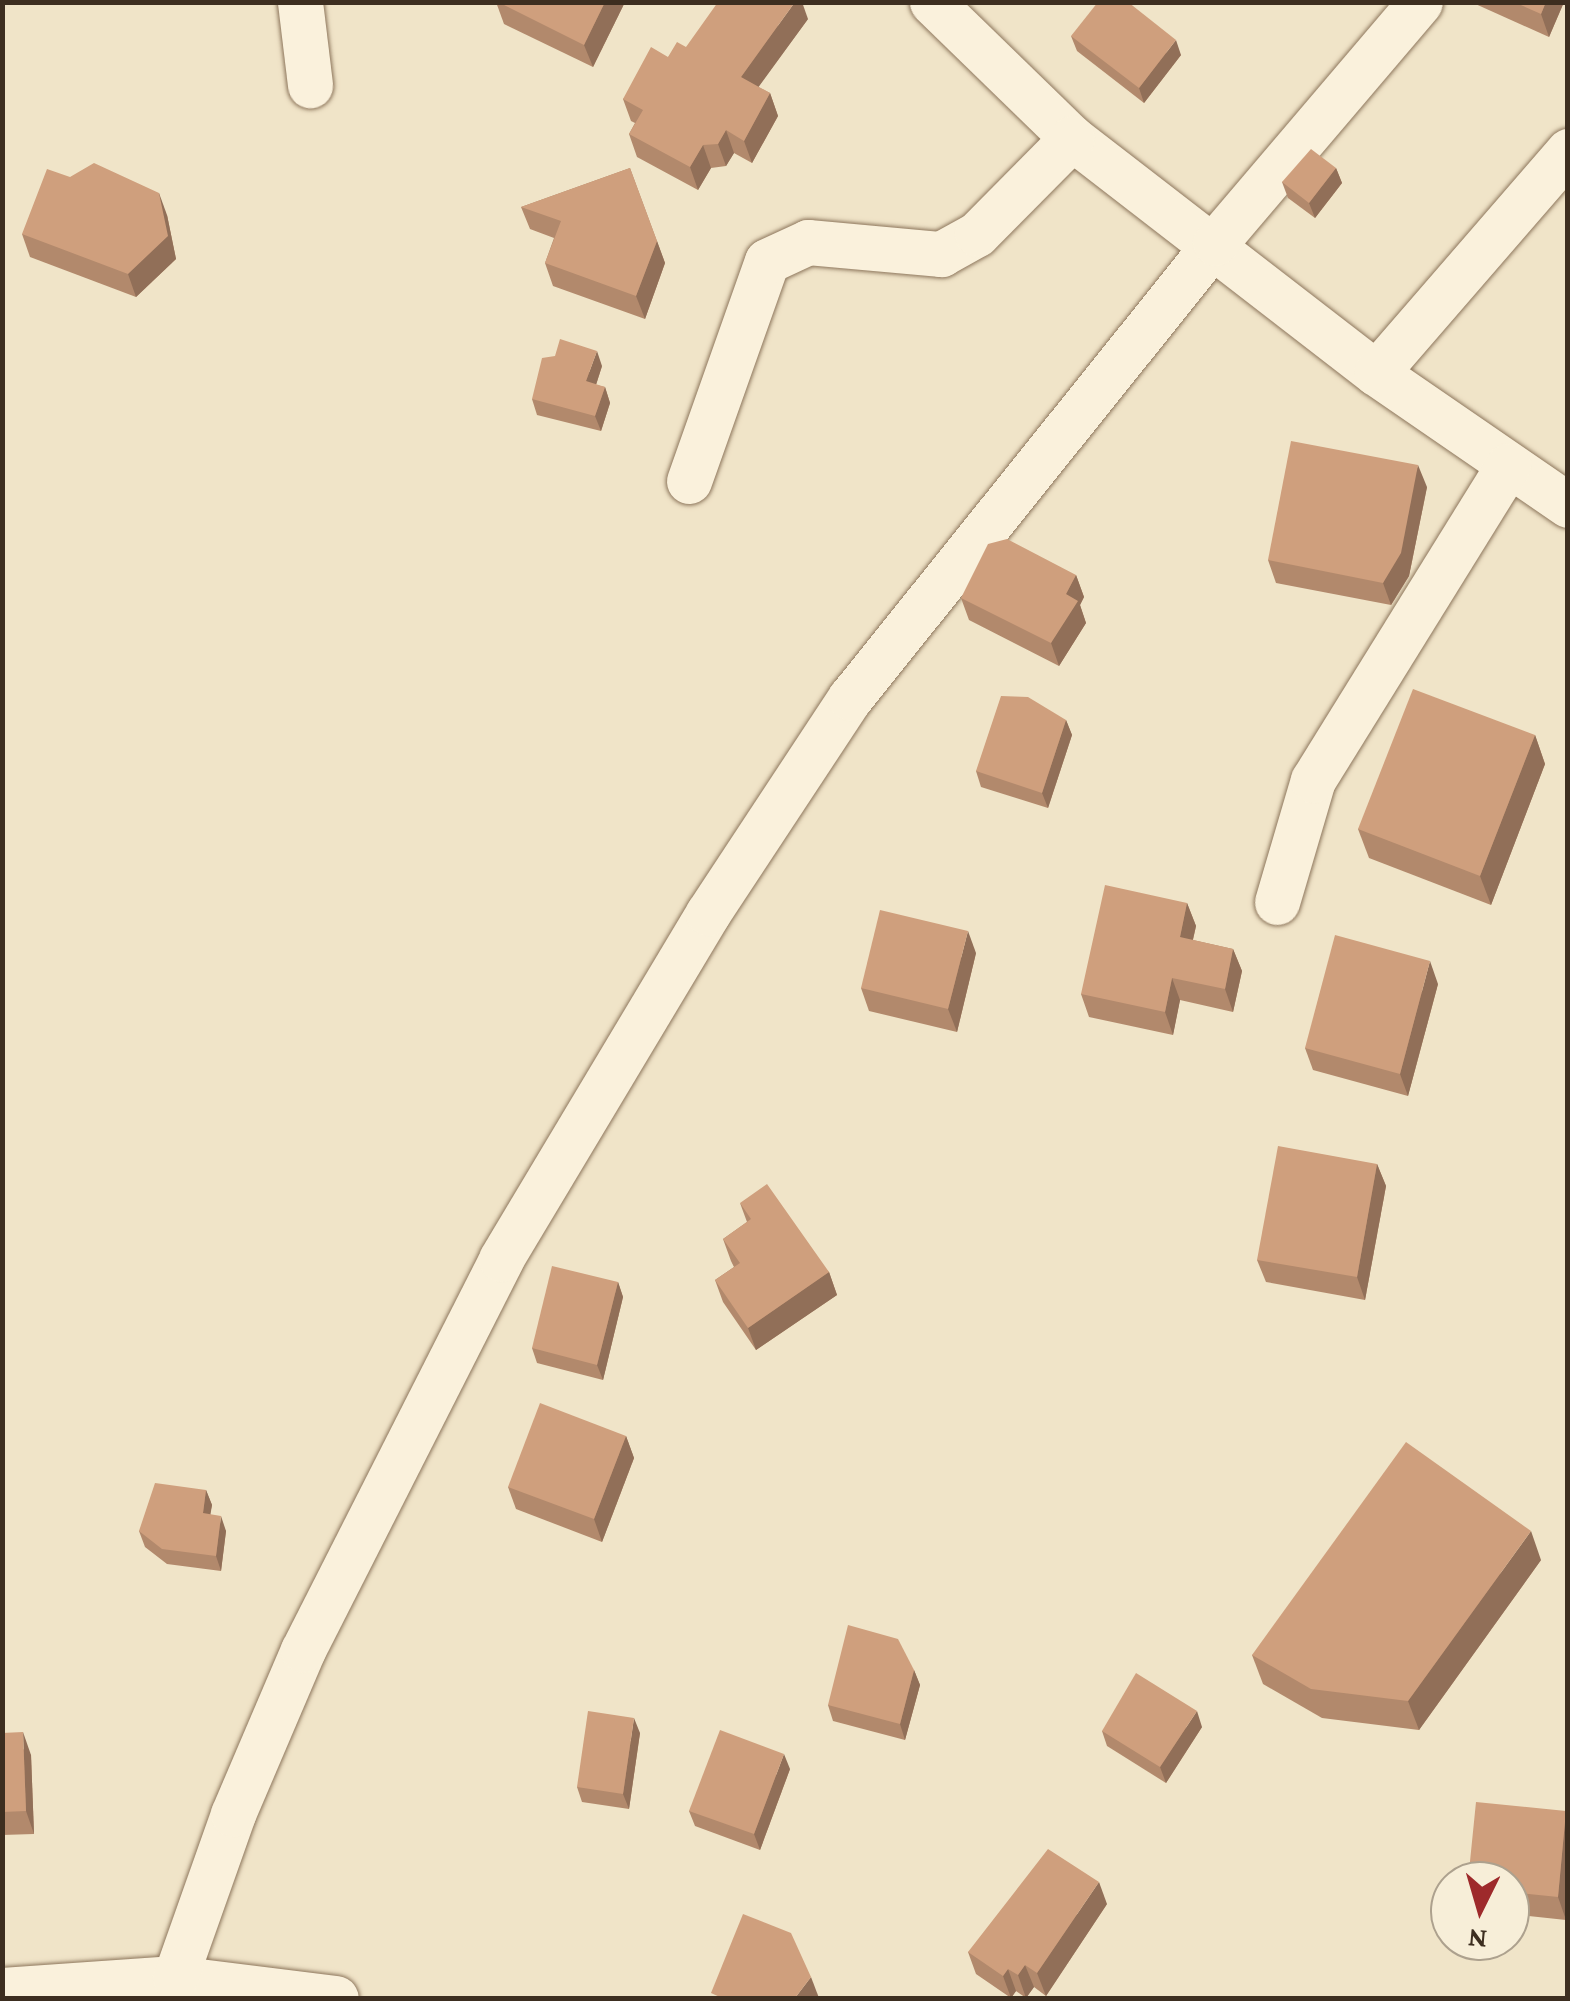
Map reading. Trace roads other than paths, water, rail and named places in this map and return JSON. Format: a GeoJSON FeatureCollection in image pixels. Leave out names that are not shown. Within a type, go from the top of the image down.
{"type":"FeatureCollection","features":[{"type":"Feature","properties":{"kind":"street"},"geometry":{"type":"LineString","coordinates":[[300,2],[310,86]]}},
{"type":"Feature","properties":{"kind":"street"},"geometry":{"type":"LineString","coordinates":[[932,2],[1072,138],[1216,243],[1376,373],[1568,505]]}},
{"type":"Feature","properties":{"kind":"street"},"geometry":{"type":"LineString","coordinates":[[175,1988],[233,1814],[303,1650],[501,1259],[599,1094],[850,698],[1216,243],[1420,2]]}},
{"type":"Feature","properties":{"kind":"street"},"geometry":{"type":"LineString","coordinates":[[690,482],[766,262],[808,242],[941,254],[977,234],[1072,138]]}},
{"type":"Feature","properties":{"kind":"street"},"geometry":{"type":"LineString","coordinates":[[1376,373],[1568,151]]}},
{"type":"Feature","properties":{"kind":"street"},"geometry":{"type":"LineString","coordinates":[[1277,902],[1313,780],[1508,466]]}},
{"type":"Feature","properties":{"kind":"street"},"geometry":{"type":"LineString","coordinates":[[2,1990],[175,1988],[336,1998]]}}]}
